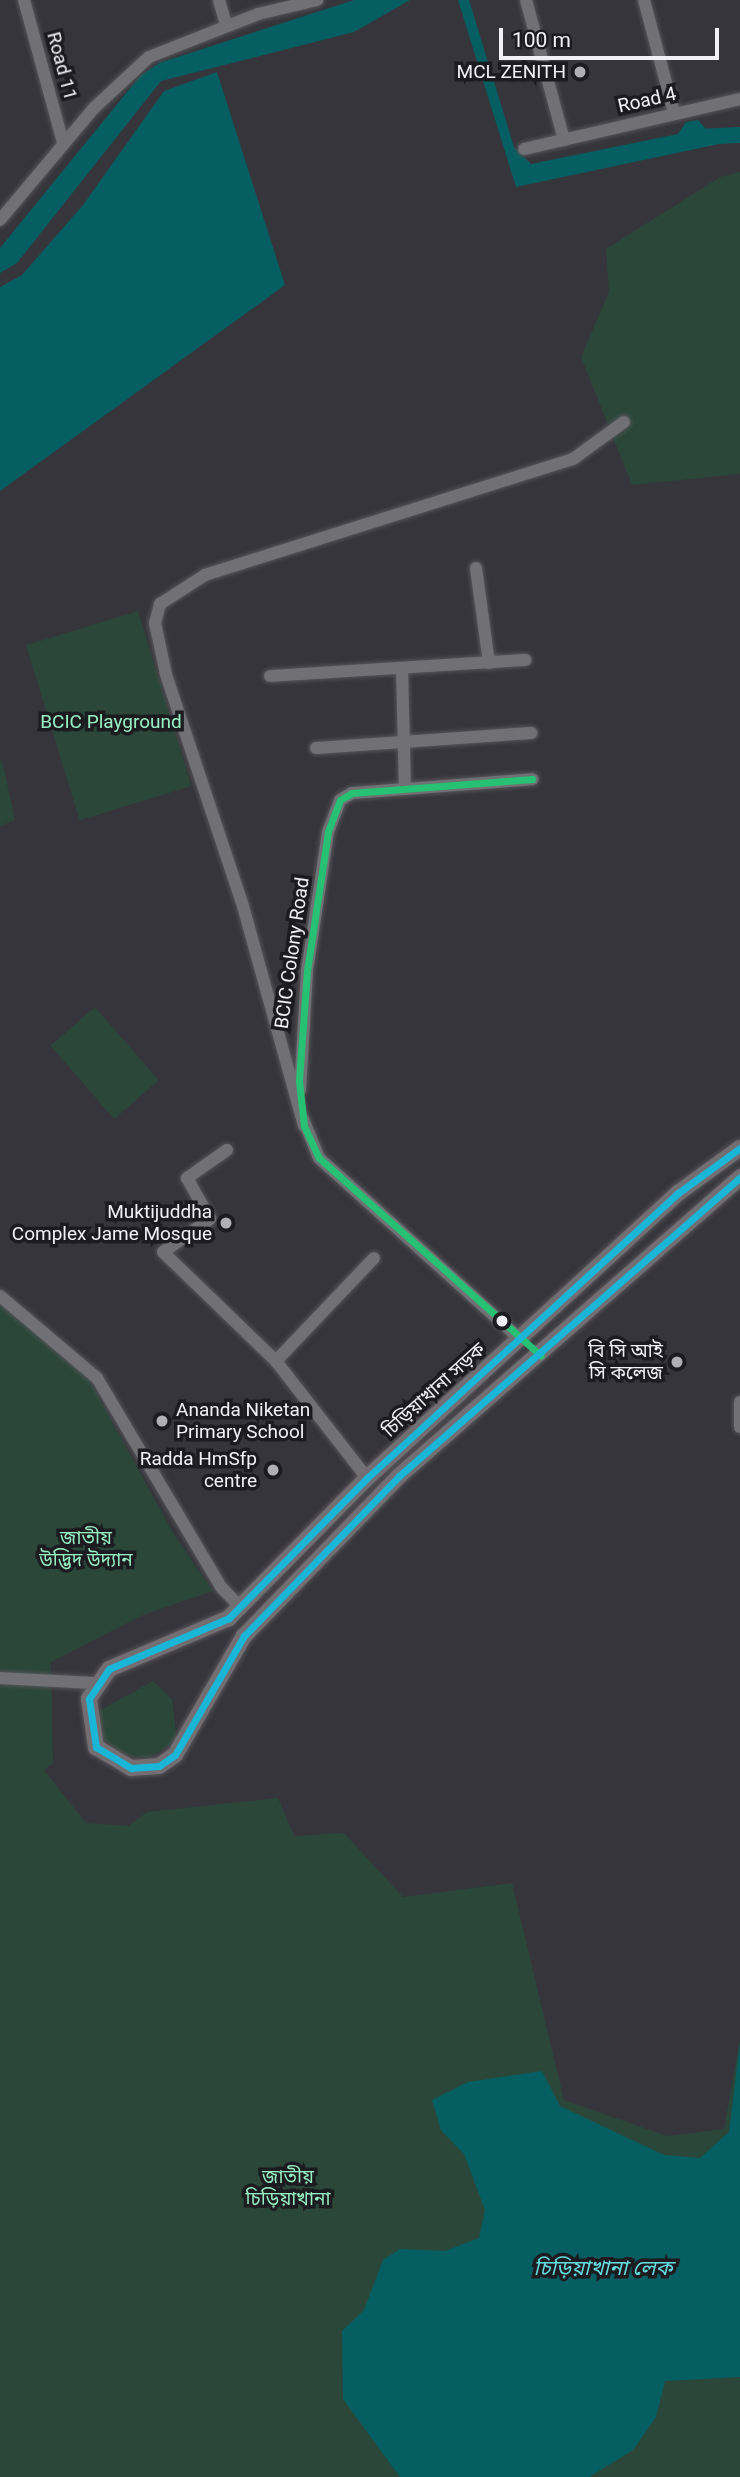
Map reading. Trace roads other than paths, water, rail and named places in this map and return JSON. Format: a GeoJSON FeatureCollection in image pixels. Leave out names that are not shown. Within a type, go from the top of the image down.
{"type":"FeatureCollection","features":[{"type":"Feature","properties":{"kind":"main road","name":"চিড়িয়াখানা সড়ক"},"geometry":{"type":"LineString","coordinates":[[97,1683],[128,1657],[235,1613],[367,1478],[521,1340],[678,1193],[740,1148]]}},
{"type":"Feature","properties":{"kind":"main road"},"geometry":{"type":"LineString","coordinates":[[97,1683],[87,1720],[96,1747],[131,1768],[159,1766],[188,1738],[244,1636],[399,1476],[541,1356],[740,1177]]}},
{"type":"Feature","properties":{"kind":"main road"},"geometry":{"type":"LineString","coordinates":[[521,1340],[541,1356]]}},
{"type":"Feature","properties":{"kind":"main road"},"geometry":{"type":"LineString","coordinates":[[235,1613],[244,1636]]}},
{"type":"Feature","properties":{"kind":"street","name":"Road 11"},"geometry":{"type":"LineString","coordinates":[[24,0],[63,143]]}},
{"type":"Feature","properties":{"kind":"street"},"geometry":{"type":"LineString","coordinates":[[219,0],[226,25]]}},
{"type":"Feature","properties":{"kind":"street"},"geometry":{"type":"LineString","coordinates":[[0,220],[63,143],[149,57],[281,5],[317,0]]}},
{"type":"Feature","properties":{"kind":"street"},"geometry":{"type":"LineString","coordinates":[[526,0],[564,140]]}},
{"type":"Feature","properties":{"kind":"street"},"geometry":{"type":"LineString","coordinates":[[644,0],[674,113]]}},
{"type":"Feature","properties":{"kind":"street","name":"Road 4"},"geometry":{"type":"LineString","coordinates":[[524,149],[740,99]]}},
{"type":"Feature","properties":{"kind":"street"},"geometry":{"type":"LineString","coordinates":[[304,1126],[242,903],[166,674],[155,623],[160,604],[205,575],[573,459],[624,422]]}},
{"type":"Feature","properties":{"kind":"street"},"geometry":{"type":"LineString","coordinates":[[476,568],[489,663]]}},
{"type":"Feature","properties":{"kind":"street"},"geometry":{"type":"LineString","coordinates":[[270,676],[526,660]]}},
{"type":"Feature","properties":{"kind":"street"},"geometry":{"type":"LineString","coordinates":[[402,668],[405,789]]}},
{"type":"Feature","properties":{"kind":"street"},"geometry":{"type":"LineString","coordinates":[[316,748],[531,733]]}},
{"type":"Feature","properties":{"kind":"street","name":"BCIC Colony Road"},"geometry":{"type":"LineString","coordinates":[[521,1340],[319,1158],[304,1126],[300,1024],[332,815],[352,793],[532,779]]}},
{"type":"Feature","properties":{"kind":"street"},"geometry":{"type":"LineString","coordinates":[[227,1150],[187,1178],[210,1219],[163,1252],[276,1361],[367,1478]]}},
{"type":"Feature","properties":{"kind":"street"},"geometry":{"type":"LineString","coordinates":[[276,1361],[374,1258]]}},
{"type":"Feature","properties":{"kind":"street"},"geometry":{"type":"LineString","coordinates":[[0,1296],[97,1378],[235,1613]]}},
{"type":"Feature","properties":{"kind":"street"},"geometry":{"type":"LineString","coordinates":[[740,1402],[740,1427]]}},
{"type":"Feature","properties":{"kind":"street"},"geometry":{"type":"LineString","coordinates":[[0,1678],[97,1683]]}},
{"type":"Feature","properties":{"kind":"water"},"geometry":{"type":"Polygon","coordinates":[[[354,0],[410,0],[354,32],[161,81],[17,263],[0,273],[0,248],[140,76],[159,63],[354,0]]]}},
{"type":"Feature","properties":{"kind":"water"},"geometry":{"type":"Polygon","coordinates":[[[458,0],[469,0],[514,147],[531,164],[678,134],[686,122],[698,120],[719,144],[516,187],[458,0]]]}},
{"type":"Feature","properties":{"kind":"water"},"geometry":{"type":"Polygon","coordinates":[[[217,72],[285,285],[0,491],[0,287],[22,275],[83,205],[164,91],[217,72]]]}},
{"type":"Feature","properties":{"kind":"water","name":"চিড়িয়াখানা লেক"},"geometry":{"type":"Polygon","coordinates":[[[740,2042],[740,2377],[665,2381],[656,2417],[633,2450],[589,2477],[400,2477],[343,2399],[342,2331],[364,2310],[383,2260],[400,2249],[445,2251],[479,2238],[485,2210],[464,2154],[441,2130],[432,2100],[468,2082],[542,2071],[560,2106],[664,2155],[700,2158],[729,2132],[740,2042]]]}},
{"type":"Feature","properties":{"kind":"waterway"},"geometry":{"type":"LineString","coordinates":[[697,137],[740,135]]}},
{"type":"Feature","properties":{"kind":"place","name":"MCL ZENITH"},"geometry":{"type":"Point","coordinates":[580,72]}},
{"type":"Feature","properties":{"kind":"place","name":"Muktijuddha Complex Jame Mosque"},"geometry":{"type":"Point","coordinates":[226,1223]}},
{"type":"Feature","properties":{"kind":"place","name":"বি সি আই সি কলেজ"},"geometry":{"type":"Point","coordinates":[677,1362]}},
{"type":"Feature","properties":{"kind":"place","name":"Ananda Niketan Primary School"},"geometry":{"type":"Point","coordinates":[162,1421]}},
{"type":"Feature","properties":{"kind":"place","name":"Radda HmSfp centre"},"geometry":{"type":"Point","coordinates":[273,1470]}},
{"type":"Feature","properties":{"kind":"park label","name":"BCIC Playground"},"geometry":{"type":"Point","coordinates":[111,722]}},
{"type":"Feature","properties":{"kind":"park label","name":"জাতীয় উদ্ভিদ উদ্যান"},"geometry":{"type":"Point","coordinates":[86,1549]}},
{"type":"Feature","properties":{"kind":"park label","name":"জাতীয় চিড়িয়াখানা"},"geometry":{"type":"Point","coordinates":[288,2188]}}]}
